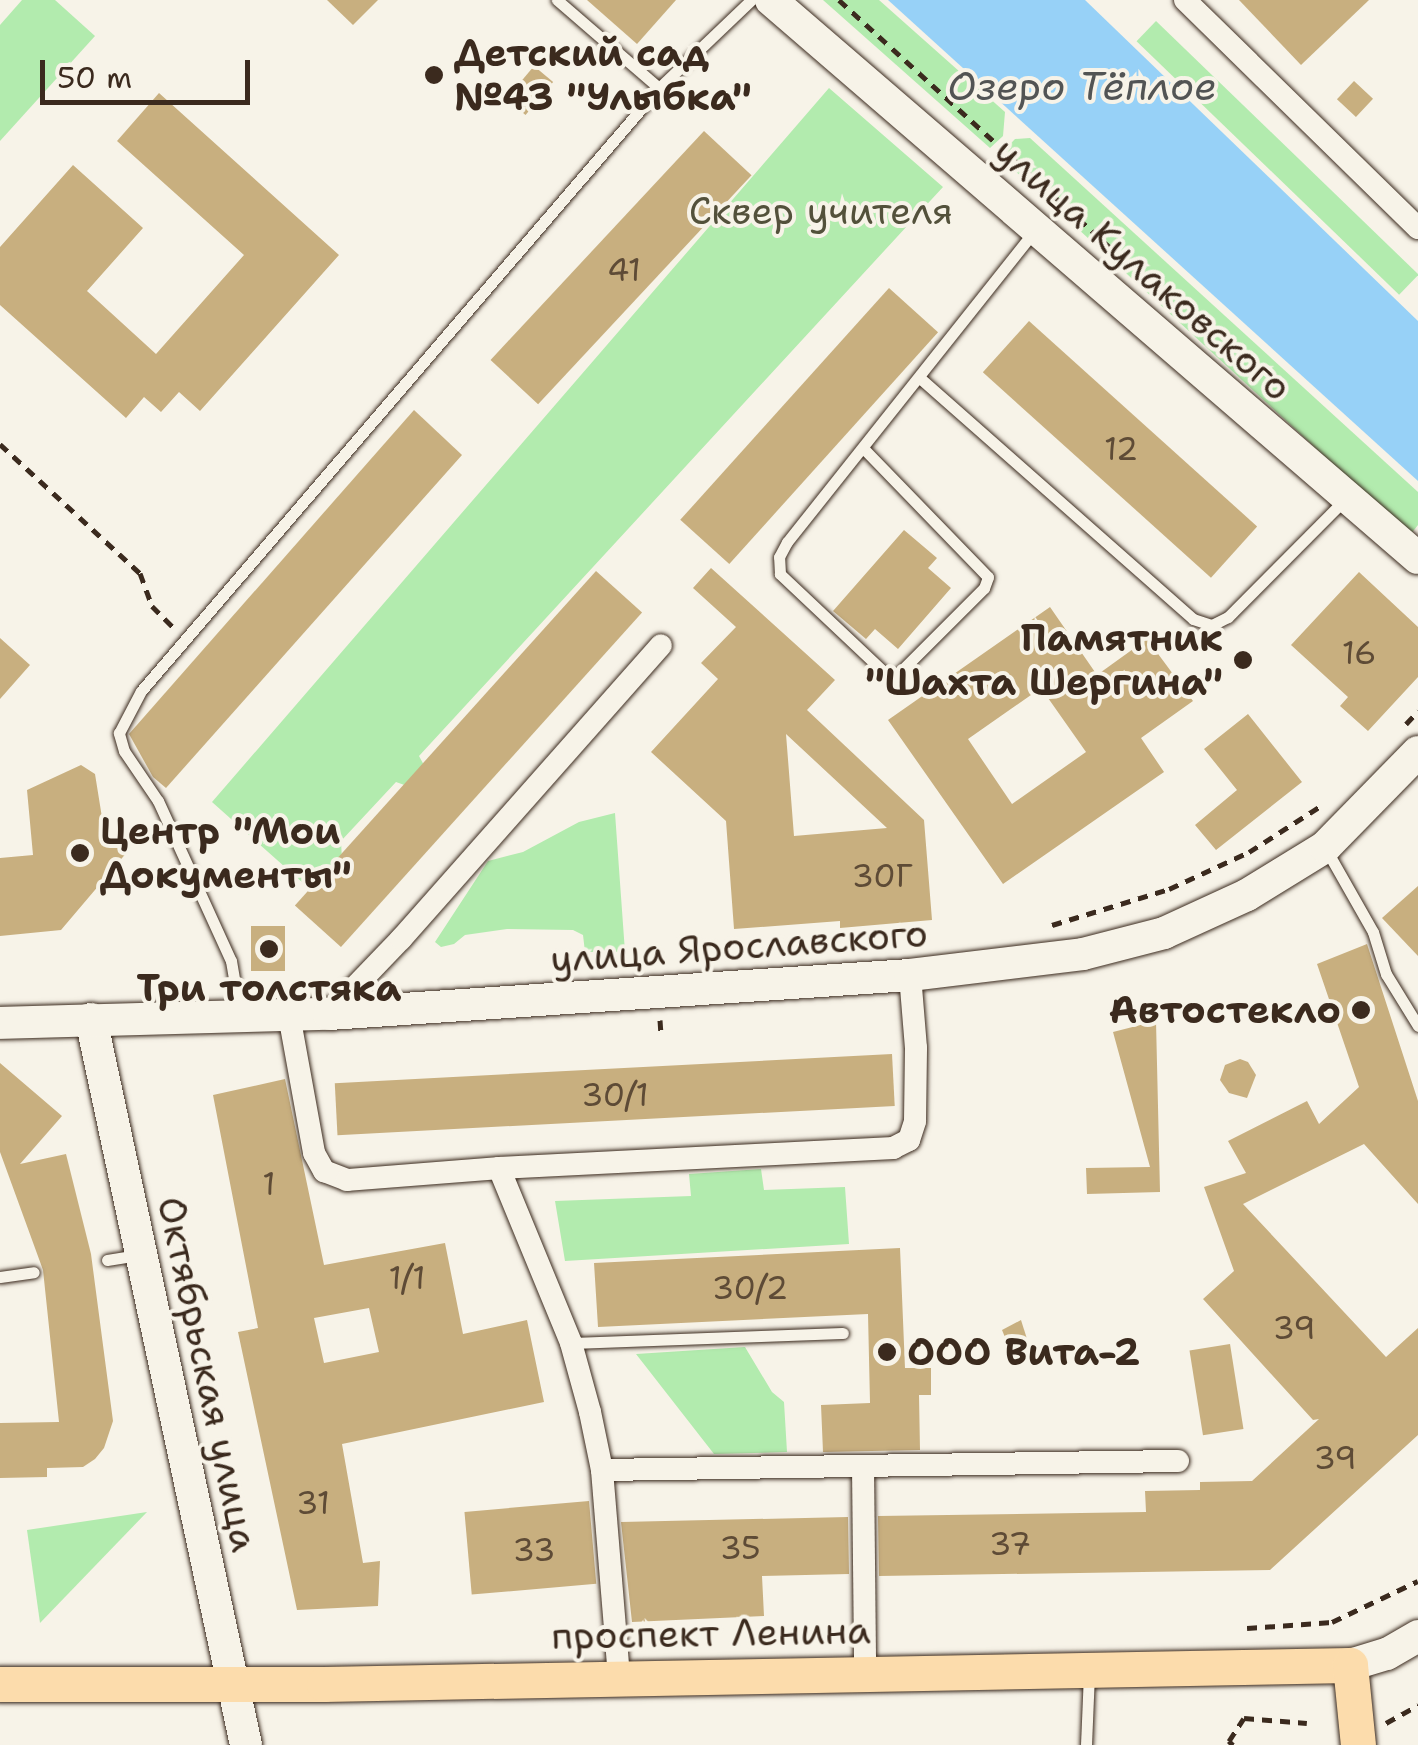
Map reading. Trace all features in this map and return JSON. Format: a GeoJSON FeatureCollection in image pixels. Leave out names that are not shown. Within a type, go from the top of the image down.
{"type":"FeatureCollection","features":[{"type":"Feature","properties":{"kind":"main road","name":"проспект Ленина"},"geometry":{"type":"LineString","coordinates":[[0,1684],[236,1684],[1350,1665]]}},
{"type":"Feature","properties":{"kind":"main road"},"geometry":{"type":"LineString","coordinates":[[1350,1665],[1370,1735]]}},
{"type":"Feature","properties":{"kind":"street","name":"улица Кулаковского"},"geometry":{"type":"LineString","coordinates":[[771,0],[1418,558]]}},
{"type":"Feature","properties":{"kind":"street"},"geometry":{"type":"LineString","coordinates":[[1185,0],[1418,228]]}},
{"type":"Feature","properties":{"kind":"street"},"geometry":{"type":"LineString","coordinates":[[329,1014],[660,645]]}},
{"type":"Feature","properties":{"kind":"street","name":"улица Ярославского"},"geometry":{"type":"LineString","coordinates":[[0,1023],[329,1014],[910,976],[1082,954],[1164,933],[1247,895],[1325,847],[1406,744]]}},
{"type":"Feature","properties":{"kind":"street"},"geometry":{"type":"LineString","coordinates":[[289,1015],[314,1153],[324,1170],[347,1180],[499,1168],[892,1148],[909,1140],[915,1121],[916,1048],[910,976]]}},
{"type":"Feature","properties":{"kind":"street","name":"Октябрьская улица"},"geometry":{"type":"LineString","coordinates":[[91,1019],[246,1745]]}},
{"type":"Feature","properties":{"kind":"street"},"geometry":{"type":"LineString","coordinates":[[499,1168],[571,1343],[602,1470],[619,1678]]}},
{"type":"Feature","properties":{"kind":"street"},"geometry":{"type":"LineString","coordinates":[[602,1470],[1178,1462]]}},
{"type":"Feature","properties":{"kind":"street"},"geometry":{"type":"LineString","coordinates":[[863,1466],[865,1673]]}},
{"type":"Feature","properties":{"kind":"street","name":"проспект Ленина"},"geometry":{"type":"LineString","coordinates":[[1350,1665],[1387,1654],[1418,1636]]}},
{"type":"Feature","properties":{"kind":"lane"},"geometry":{"type":"LineString","coordinates":[[557,0],[660,88]]}},
{"type":"Feature","properties":{"kind":"lane"},"geometry":{"type":"LineString","coordinates":[[240,1015],[231,962],[158,801],[124,751],[119,734],[141,690],[660,88],[752,0]]}},
{"type":"Feature","properties":{"kind":"lane"},"geometry":{"type":"LineString","coordinates":[[864,449],[988,577],[984,588],[896,676],[886,674],[780,574],[779,557],[786,542],[921,379],[955,328],[1035,230]]}},
{"type":"Feature","properties":{"kind":"lane"},"geometry":{"type":"LineString","coordinates":[[921,379],[1194,619],[1212,625],[1228,617],[1347,497]]}},
{"type":"Feature","properties":{"kind":"lane"},"geometry":{"type":"LineString","coordinates":[[1325,847],[1374,932],[1386,974],[1418,1026]]}},
{"type":"Feature","properties":{"kind":"lane"},"geometry":{"type":"LineString","coordinates":[[106,1260],[141,1254]]}},
{"type":"Feature","properties":{"kind":"lane"},"geometry":{"type":"LineString","coordinates":[[0,1277],[34,1272]]}},
{"type":"Feature","properties":{"kind":"lane"},"geometry":{"type":"LineString","coordinates":[[571,1343],[844,1333]]}},
{"type":"Feature","properties":{"kind":"lane"},"geometry":{"type":"LineString","coordinates":[[1086,1745],[1089,1668]]}},
{"type":"Feature","properties":{"kind":"path"},"geometry":{"type":"LineString","coordinates":[[840,0],[1138,273]]}},
{"type":"Feature","properties":{"kind":"path"},"geometry":{"type":"LineString","coordinates":[[0,444],[140,573],[152,606],[185,639]]}},
{"type":"Feature","properties":{"kind":"path"},"geometry":{"type":"LineString","coordinates":[[1406,744],[1418,711]]}},
{"type":"Feature","properties":{"kind":"path"},"geometry":{"type":"LineString","coordinates":[[1046,927],[1170,890],[1248,852],[1320,806]]}},
{"type":"Feature","properties":{"kind":"path"},"geometry":{"type":"LineString","coordinates":[[1247,1628],[1332,1622],[1418,1581]]}},
{"type":"Feature","properties":{"kind":"path"},"geometry":{"type":"LineString","coordinates":[[1370,1735],[1418,1704]]}},
{"type":"Feature","properties":{"kind":"path"},"geometry":{"type":"LineString","coordinates":[[1233,1745],[1230,1741],[1244,1718],[1307,1724]]}},
{"type":"Feature","properties":{"kind":"green space"},"geometry":{"type":"Polygon","coordinates":[[[22,0],[55,0],[95,36],[0,141],[0,25],[22,0]]]}},
{"type":"Feature","properties":{"kind":"green space"},"geometry":{"type":"Polygon","coordinates":[[[823,0],[879,0],[1005,112],[1003,136],[990,148],[823,0]]]}},
{"type":"Feature","properties":{"kind":"green space"},"geometry":{"type":"Polygon","coordinates":[[[1156,21],[1418,274],[1399,295],[1137,41],[1156,21]]]}},
{"type":"Feature","properties":{"kind":"green space","name":"Сквер учителя"},"geometry":{"type":"Polygon","coordinates":[[[829,88],[943,187],[419,756],[425,767],[410,787],[396,782],[341,841],[342,860],[334,869],[315,869],[303,883],[212,802],[829,88]]]}},
{"type":"Feature","properties":{"kind":"green space"},"geometry":{"type":"Polygon","coordinates":[[[1030,138],[1418,492],[1418,525],[1410,535],[999,156],[1015,139],[1030,138]]]}},
{"type":"Feature","properties":{"kind":"green space"},"geometry":{"type":"Polygon","coordinates":[[[615,813],[625,952],[585,952],[583,935],[573,930],[507,929],[465,935],[454,944],[441,947],[435,942],[488,861],[523,852],[579,822],[615,813]]]}},
{"type":"Feature","properties":{"kind":"green space"},"geometry":{"type":"Polygon","coordinates":[[[761,1169],[764,1190],[845,1187],[849,1244],[565,1261],[555,1201],[691,1196],[689,1174],[761,1169]]]}},
{"type":"Feature","properties":{"kind":"green space"},"geometry":{"type":"Polygon","coordinates":[[[745,1347],[772,1392],[784,1402],[787,1452],[714,1454],[636,1354],[745,1347]]]}},
{"type":"Feature","properties":{"kind":"green space"},"geometry":{"type":"Polygon","coordinates":[[[147,1512],[40,1623],[27,1530],[147,1512]]]}},
{"type":"Feature","properties":{"kind":"water","name":"Озеро Тёплое"},"geometry":{"type":"Polygon","coordinates":[[[888,0],[1085,0],[1418,321],[1418,481],[888,0]]]}},
{"type":"Feature","properties":{"kind":"building"},"geometry":{"type":"Polygon","coordinates":[[[327,0],[378,0],[353,25],[327,0]]]}},
{"type":"Feature","properties":{"kind":"building"},"geometry":{"type":"Polygon","coordinates":[[[587,0],[676,0],[637,44],[587,0]]]}},
{"type":"Feature","properties":{"kind":"building"},"geometry":{"type":"Polygon","coordinates":[[[1239,0],[1369,0],[1301,65],[1239,0]]]}},
{"type":"Feature","properties":{"kind":"building"},"geometry":{"type":"Polygon","coordinates":[[[534,66],[553,82],[526,115],[506,99],[534,66]]]}},
{"type":"Feature","properties":{"kind":"building"},"geometry":{"type":"Polygon","coordinates":[[[1354,81],[1373,99],[1356,117],[1337,99],[1354,81]]]}},
{"type":"Feature","properties":{"kind":"building"},"geometry":{"type":"Polygon","coordinates":[[[159,93],[339,255],[200,411],[179,392],[161,412],[144,397],[126,418],[0,305],[0,247],[73,165],[143,228],[87,291],[156,354],[244,255],[117,141],[159,93]]]}},
{"type":"Feature","properties":{"kind":"building"},"geometry":{"type":"Polygon","coordinates":[[[704,131],[752,175],[538,404],[491,360],[704,131]]]}},
{"type":"Feature","properties":{"kind":"building"},"geometry":{"type":"Polygon","coordinates":[[[889,288],[938,332],[729,564],[680,520],[889,288]]]}},
{"type":"Feature","properties":{"kind":"building"},"geometry":{"type":"Polygon","coordinates":[[[1029,321],[1257,526],[1211,578],[983,372],[1029,321]]]}},
{"type":"Feature","properties":{"kind":"building"},"geometry":{"type":"Polygon","coordinates":[[[414,410],[462,455],[166,788],[153,777],[129,734],[414,410]]]}},
{"type":"Feature","properties":{"kind":"building"},"geometry":{"type":"Polygon","coordinates":[[[904,530],[937,558],[928,568],[951,588],[898,649],[875,629],[866,639],[833,611],[904,530]]]}},
{"type":"Feature","properties":{"kind":"building"},"geometry":{"type":"Polygon","coordinates":[[[711,568],[835,680],[807,710],[924,820],[932,920],[840,928],[840,921],[734,929],[726,821],[651,752],[718,679],[701,663],[736,627],[693,588],[711,568]],[[786,734],[794,836],[887,828],[786,734]]]}},
{"type":"Feature","properties":{"kind":"building"},"geometry":{"type":"Polygon","coordinates":[[[596,571],[642,612],[341,947],[295,905],[596,571]]]}},
{"type":"Feature","properties":{"kind":"building"},"geometry":{"type":"Polygon","coordinates":[[[1359,572],[1418,627],[1418,677],[1368,731],[1340,706],[1348,697],[1291,645],[1359,572]]]}},
{"type":"Feature","properties":{"kind":"building"},"geometry":{"type":"Polygon","coordinates":[[[1050,607],[1097,675],[1147,639],[1193,701],[1141,738],[1164,772],[1003,884],[888,720],[1050,607]],[[1041,688],[968,739],[1012,804],[1086,752],[1041,688]]]}},
{"type":"Feature","properties":{"kind":"building"},"geometry":{"type":"Polygon","coordinates":[[[0,638],[30,665],[0,699],[0,638]]]}},
{"type":"Feature","properties":{"kind":"building"},"geometry":{"type":"Polygon","coordinates":[[[1248,714],[1302,782],[1216,850],[1195,825],[1237,790],[1204,749],[1248,714]]]}},
{"type":"Feature","properties":{"kind":"building","name":"Центр \"Мои Документы\""},"geometry":{"type":"Polygon","coordinates":[[[81,765],[95,774],[104,830],[128,851],[61,930],[0,936],[0,858],[33,855],[27,790],[81,765]]]}},
{"type":"Feature","properties":{"kind":"building"},"geometry":{"type":"Polygon","coordinates":[[[1418,886],[1418,956],[1382,918],[1418,886]]]}},
{"type":"Feature","properties":{"kind":"building","name":"Три толстяка"},"geometry":{"type":"Polygon","coordinates":[[[251,926],[285,926],[285,971],[251,971],[251,926]]]}},
{"type":"Feature","properties":{"kind":"building"},"geometry":{"type":"Polygon","coordinates":[[[1367,944],[1418,1101],[1418,1204],[1364,1144],[1243,1204],[1386,1357],[1418,1328],[1418,1435],[1270,1570],[879,1576],[878,1516],[1146,1512],[1145,1491],[1200,1490],[1200,1482],[1252,1481],[1319,1419],[1313,1420],[1203,1299],[1234,1271],[1204,1187],[1246,1173],[1228,1141],[1307,1101],[1319,1124],[1359,1087],[1317,964],[1367,944]]]}},
{"type":"Feature","properties":{"kind":"building"},"geometry":{"type":"Polygon","coordinates":[[[1156,1021],[1160,1192],[1087,1194],[1086,1168],[1150,1167],[1113,1032],[1156,1021]]]}},
{"type":"Feature","properties":{"kind":"building"},"geometry":{"type":"Polygon","coordinates":[[[892,1054],[895,1106],[337,1135],[335,1083],[892,1054]]]}},
{"type":"Feature","properties":{"kind":"building"},"geometry":{"type":"Polygon","coordinates":[[[1240,1059],[1248,1062],[1256,1075],[1247,1098],[1229,1093],[1220,1080],[1225,1065],[1240,1059]]]}},
{"type":"Feature","properties":{"kind":"building"},"geometry":{"type":"Polygon","coordinates":[[[0,1063],[62,1116],[20,1164],[66,1154],[91,1254],[113,1421],[104,1448],[95,1459],[83,1467],[47,1468],[47,1477],[0,1478],[0,1423],[59,1422],[43,1270],[0,1152],[0,1063]]]}},
{"type":"Feature","properties":{"kind":"building"},"geometry":{"type":"Polygon","coordinates":[[[285,1079],[324,1265],[445,1243],[463,1334],[527,1320],[544,1402],[342,1444],[363,1563],[380,1561],[378,1606],[297,1610],[238,1332],[258,1328],[213,1095],[285,1079]],[[369,1308],[314,1318],[324,1363],[379,1352],[369,1308]]]}},
{"type":"Feature","properties":{"kind":"building"},"geometry":{"type":"Polygon","coordinates":[[[900,1248],[905,1368],[931,1368],[931,1395],[919,1395],[920,1450],[823,1452],[821,1405],[870,1403],[868,1314],[598,1327],[594,1263],[900,1248]]]}},
{"type":"Feature","properties":{"kind":"building"},"geometry":{"type":"Polygon","coordinates":[[[1021,1320],[1027,1339],[1011,1352],[1002,1330],[1021,1320]]]}},
{"type":"Feature","properties":{"kind":"building"},"geometry":{"type":"Polygon","coordinates":[[[1230,1344],[1243,1429],[1203,1435],[1190,1350],[1230,1344]]]}},
{"type":"Feature","properties":{"kind":"building"},"geometry":{"type":"Polygon","coordinates":[[[589,1501],[596,1584],[472,1595],[464,1512],[589,1501]]]}},
{"type":"Feature","properties":{"kind":"building"},"geometry":{"type":"Polygon","coordinates":[[[848,1517],[849,1574],[762,1576],[764,1616],[632,1622],[621,1522],[848,1517]]]}},
{"type":"Feature","properties":{"kind":"place","name":"Детский сад №43 \"Улыбка\""},"geometry":{"type":"Point","coordinates":[434,75]}},
{"type":"Feature","properties":{"kind":"place","name":"Памятник \"Шахта Шергина\""},"geometry":{"type":"Point","coordinates":[1243,660]}},
{"type":"Feature","properties":{"kind":"place","name":"Центр \"Мои Документы\""},"geometry":{"type":"Point","coordinates":[80,853]}},
{"type":"Feature","properties":{"kind":"place","name":"Три толстяка"},"geometry":{"type":"Point","coordinates":[269,949]}},
{"type":"Feature","properties":{"kind":"place","name":"Автостекло"},"geometry":{"type":"Point","coordinates":[1361,1010]}},
{"type":"Feature","properties":{"kind":"place","name":"ООО Вита-2"},"geometry":{"type":"Point","coordinates":[887,1352]}}]}
